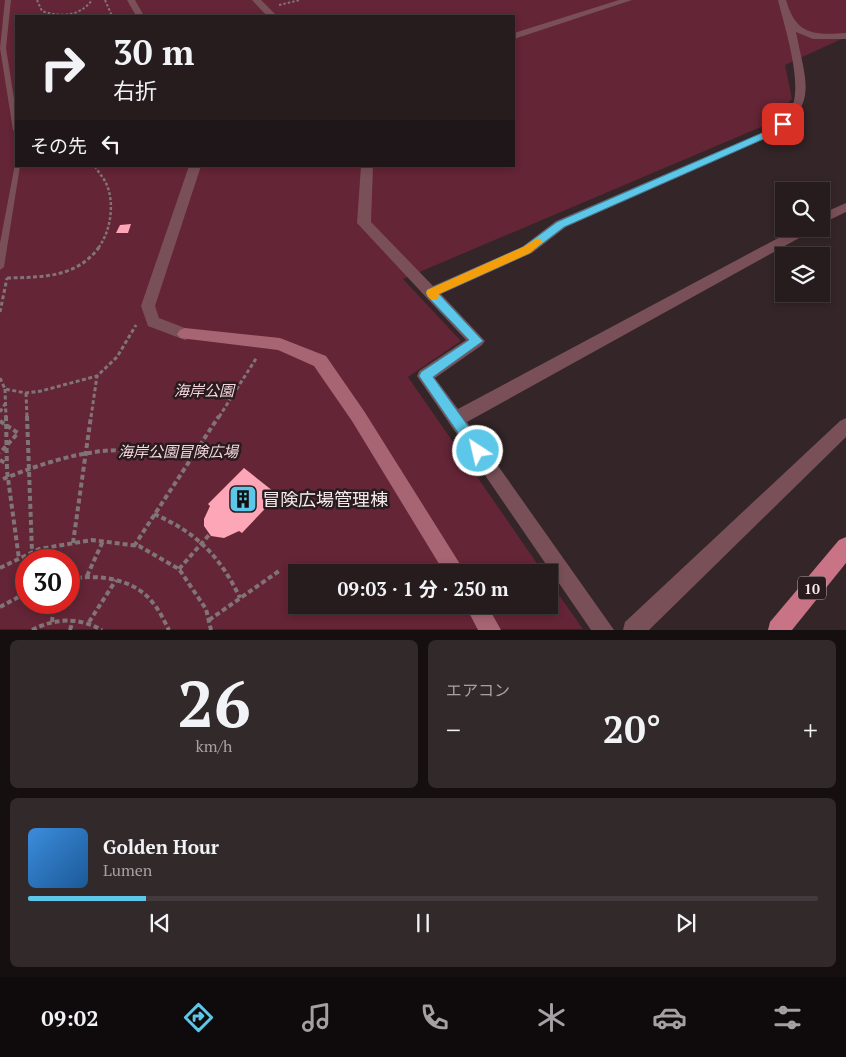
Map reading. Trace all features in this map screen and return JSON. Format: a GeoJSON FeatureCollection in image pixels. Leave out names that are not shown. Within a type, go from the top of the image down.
{"type":"FeatureCollection","features":[{"type":"Feature","properties":{"kind":"main road","name":"10"},"geometry":{"type":"LineString","coordinates":[[778,630],[846,547]]}},
{"type":"Feature","properties":{"kind":"street"},"geometry":{"type":"LineString","coordinates":[[131,0],[139,15]]}},
{"type":"Feature","properties":{"kind":"street"},"geometry":{"type":"LineString","coordinates":[[256,0],[271,15]]}},
{"type":"Feature","properties":{"kind":"street"},"geometry":{"type":"LineString","coordinates":[[515,36],[628,0]]}},
{"type":"Feature","properties":{"kind":"street"},"geometry":{"type":"LineString","coordinates":[[782,0],[786,18],[800,31],[823,38],[846,36]]}},
{"type":"Feature","properties":{"kind":"street"},"geometry":{"type":"LineString","coordinates":[[431,293],[527,250],[561,224],[765,135],[783,124],[793,115],[801,102],[802,87],[789,22]]}},
{"type":"Feature","properties":{"kind":"street"},"geometry":{"type":"LineString","coordinates":[[195,167],[148,306],[153,322],[185,334],[280,344],[320,362],[358,416],[450,564]]}},
{"type":"Feature","properties":{"kind":"street"},"geometry":{"type":"LineString","coordinates":[[367,167],[364,223],[477,341],[425,376],[604,630]]}},
{"type":"Feature","properties":{"kind":"street"},"geometry":{"type":"LineString","coordinates":[[830,215],[846,207]]}},
{"type":"Feature","properties":{"kind":"street"},"geometry":{"type":"LineString","coordinates":[[456,419],[791,237]]}},
{"type":"Feature","properties":{"kind":"street"},"geometry":{"type":"LineString","coordinates":[[633,630],[846,426]]}},
{"type":"Feature","properties":{"kind":"street"},"geometry":{"type":"LineString","coordinates":[[481,614],[491,630]]}},
{"type":"Feature","properties":{"kind":"lane"},"geometry":{"type":"LineString","coordinates":[[8,0],[3,48],[15,124]]}},
{"type":"Feature","properties":{"kind":"lane"},"geometry":{"type":"LineString","coordinates":[[0,267],[17,167]]}},
{"type":"Feature","properties":{"kind":"path"},"geometry":{"type":"LineString","coordinates":[[36,0],[42,11],[56,15]]}},
{"type":"Feature","properties":{"kind":"path"},"geometry":{"type":"LineString","coordinates":[[64,15],[77,12],[90,5],[92,0]]}},
{"type":"Feature","properties":{"kind":"path"},"geometry":{"type":"LineString","coordinates":[[105,0],[112,15]]}},
{"type":"Feature","properties":{"kind":"path"},"geometry":{"type":"LineString","coordinates":[[7,278],[57,275],[82,264],[99,251],[108,232],[109,208],[107,186],[96,167]]}},
{"type":"Feature","properties":{"kind":"path"},"geometry":{"type":"LineString","coordinates":[[5,389],[26,393],[69,386],[97,376],[117,358],[136,327]]}},
{"type":"Feature","properties":{"kind":"path"},"geometry":{"type":"LineString","coordinates":[[134,546],[265,343]]}},
{"type":"Feature","properties":{"kind":"path"},"geometry":{"type":"LineString","coordinates":[[73,543],[84,454],[97,376]]}},
{"type":"Feature","properties":{"kind":"path"},"geometry":{"type":"LineString","coordinates":[[0,378],[5,389],[7,464],[19,549]]}},
{"type":"Feature","properties":{"kind":"path"},"geometry":{"type":"LineString","coordinates":[[26,393],[32,549]]}},
{"type":"Feature","properties":{"kind":"path"},"geometry":{"type":"LineString","coordinates":[[0,412],[6,402]]}},
{"type":"Feature","properties":{"kind":"path"},"geometry":{"type":"LineString","coordinates":[[0,421],[18,432]]}},
{"type":"Feature","properties":{"kind":"path"},"geometry":{"type":"LineString","coordinates":[[0,453],[18,432],[26,429]]}},
{"type":"Feature","properties":{"kind":"path"},"geometry":{"type":"LineString","coordinates":[[3,479],[28,469],[84,454],[123,450],[192,458]]}},
{"type":"Feature","properties":{"kind":"path"},"geometry":{"type":"LineString","coordinates":[[0,460],[7,464]]}},
{"type":"Feature","properties":{"kind":"path"},"geometry":{"type":"LineString","coordinates":[[154,514],[174,522],[202,543],[224,568],[240,598]]}},
{"type":"Feature","properties":{"kind":"path"},"geometry":{"type":"LineString","coordinates":[[179,569],[209,535]]}},
{"type":"Feature","properties":{"kind":"path"},"geometry":{"type":"LineString","coordinates":[[48,549],[92,540],[139,546],[179,569],[206,609],[211,630]]}},
{"type":"Feature","properties":{"kind":"path"},"geometry":{"type":"LineString","coordinates":[[87,576],[103,541]]}},
{"type":"Feature","properties":{"kind":"path"},"geometry":{"type":"LineString","coordinates":[[0,568],[15,561]]}},
{"type":"Feature","properties":{"kind":"path"},"geometry":{"type":"LineString","coordinates":[[209,620],[279,571]]}},
{"type":"Feature","properties":{"kind":"path"},"geometry":{"type":"LineString","coordinates":[[80,577],[87,576],[116,580],[150,599],[169,630]]}},
{"type":"Feature","properties":{"kind":"path"},"geometry":{"type":"LineString","coordinates":[[89,622],[116,580]]}},
{"type":"Feature","properties":{"kind":"path"},"geometry":{"type":"LineString","coordinates":[[0,607],[15,599]]}},
{"type":"Feature","properties":{"kind":"path"},"geometry":{"type":"LineString","coordinates":[[52,622],[53,614]]}},
{"type":"Feature","properties":{"kind":"path"},"geometry":{"type":"LineString","coordinates":[[70,630],[73,620]]}},
{"type":"Feature","properties":{"kind":"path"},"geometry":{"type":"LineString","coordinates":[[32,630],[52,622],[73,620],[89,622],[102,630]]}},
{"type":"Feature","properties":{"kind":"green space","name":"海岸公園"},"geometry":{"type":"Polygon","coordinates":[[[0,0],[846,0],[846,37],[785,65],[792,99],[766,125],[403,279],[461,341],[408,377],[537,564],[288,564],[288,614],[558,614],[558,594],[583,629],[0,629],[0,0]]]}},
{"type":"Feature","properties":{"kind":"building"},"geometry":{"type":"Polygon","coordinates":[[[131,224],[128,233],[116,233],[120,225],[131,224]]]}},
{"type":"Feature","properties":{"kind":"building","name":"冒険広場管理棟"},"geometry":{"type":"Polygon","coordinates":[[[244,468],[278,495],[242,533],[239,531],[224,538],[211,536],[204,526],[204,519],[210,506],[208,504],[244,468]]]}},
{"type":"Feature","properties":{"kind":"slow traffic"},"geometry":{"type":"LineString","coordinates":[[434,296],[431,293],[527,250],[538,242]]}},
{"type":"Feature","properties":{"kind":"place","name":"冒険広場管理棟"},"geometry":{"type":"Point","coordinates":[243,499]}},
{"type":"Feature","properties":{"kind":"route"},"geometry":{"type":"LineString","coordinates":[[478,451],[425,376],[477,341],[431,293],[527,250],[561,224],[765,135],[783,124]]}},
{"type":"Feature","properties":{"kind":"park label","name":"海岸公園冒険広場"},"geometry":{"type":"Point","coordinates":[178,451]}}]}
